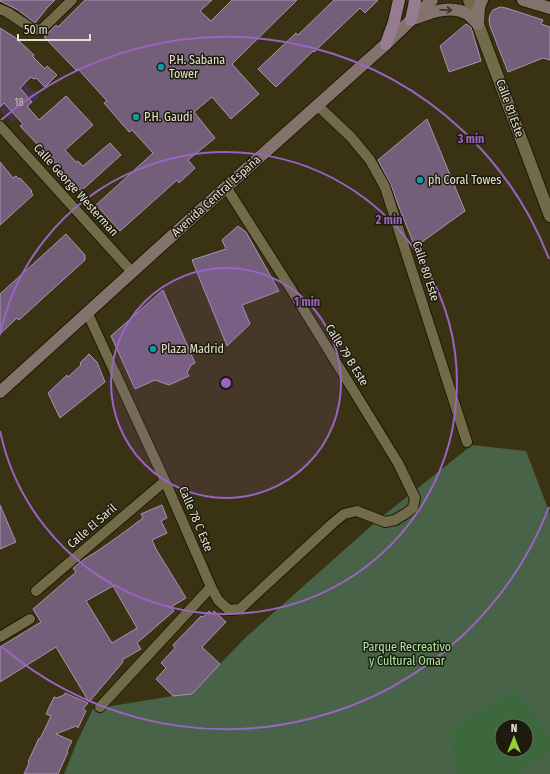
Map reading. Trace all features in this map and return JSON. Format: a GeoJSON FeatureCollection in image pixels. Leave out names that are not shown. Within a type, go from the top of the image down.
{"type":"FeatureCollection","features":[{"type":"Feature","properties":{"kind":"main road"},"geometry":{"type":"LineString","coordinates":[[386,44],[394,22],[399,0]]}},
{"type":"Feature","properties":{"kind":"main road"},"geometry":{"type":"LineString","coordinates":[[411,20],[415,0]]}},
{"type":"Feature","properties":{"kind":"main road","name":"Avenida Central España"},"geometry":{"type":"LineString","coordinates":[[0,392],[386,44],[432,0]]}},
{"type":"Feature","properties":{"kind":"main road"},"geometry":{"type":"LineString","coordinates":[[478,24],[479,7],[482,0]]}},
{"type":"Feature","properties":{"kind":"main road"},"geometry":{"type":"LineString","coordinates":[[523,0],[550,8]]}},
{"type":"Feature","properties":{"kind":"main road"},"geometry":{"type":"LineString","coordinates":[[411,20],[444,9],[455,10],[468,14],[478,24]]}},
{"type":"Feature","properties":{"kind":"street"},"geometry":{"type":"LineString","coordinates":[[0,9],[31,28],[38,30],[42,29],[72,0]]}},
{"type":"Feature","properties":{"kind":"street","name":"Calle 81 Este"},"geometry":{"type":"LineString","coordinates":[[469,0],[550,216]]}},
{"type":"Feature","properties":{"kind":"street","name":"Calle 80 Este"},"geometry":{"type":"LineString","coordinates":[[317,105],[351,137],[370,160],[385,187],[467,442]]}},
{"type":"Feature","properties":{"kind":"street","name":"Calle George Westerman"},"geometry":{"type":"LineString","coordinates":[[0,126],[132,272]]}},
{"type":"Feature","properties":{"kind":"street","name":"Calle 79 B Este"},"geometry":{"type":"LineString","coordinates":[[226,187],[291,289],[398,463],[415,498]]}},
{"type":"Feature","properties":{"kind":"street","name":"Calle 78 C Este"},"geometry":{"type":"LineString","coordinates":[[87,312],[165,481],[211,587],[218,600],[229,610],[240,609],[344,514],[357,511],[385,522],[395,520],[413,508],[415,498]]}},
{"type":"Feature","properties":{"kind":"street","name":"Calle El Saril"},"geometry":{"type":"LineString","coordinates":[[36,591],[165,481]]}},
{"type":"Feature","properties":{"kind":"street"},"geometry":{"type":"LineString","coordinates":[[100,707],[211,587]]}},
{"type":"Feature","properties":{"kind":"street"},"geometry":{"type":"LineString","coordinates":[[0,637],[30,618]]}},
{"type":"Feature","properties":{"kind":"shaded area"},"geometry":{"type":"Polygon","coordinates":[[[25,83],[39,97],[12,123],[0,110],[0,107],[25,83]]]}},
{"type":"Feature","properties":{"kind":"green space","name":"Parque Recreativo y Cultural Omar"},"geometry":{"type":"Polygon","coordinates":[[[472,445],[526,451],[550,514],[550,774],[64,774],[93,709],[173,696],[220,664],[246,637],[379,519],[472,445]]]}},
{"type":"Feature","properties":{"kind":"green space"},"geometry":{"type":"Polygon","coordinates":[[[514,690],[550,737],[550,752],[520,774],[458,774],[449,732],[514,690]]]}},
{"type":"Feature","properties":{"kind":"building"},"geometry":{"type":"Polygon","coordinates":[[[0,0],[55,0],[35,23],[18,10],[0,0]]]}},
{"type":"Feature","properties":{"kind":"building"},"geometry":{"type":"Polygon","coordinates":[[[85,0],[212,0],[200,11],[211,21],[232,0],[297,0],[232,64],[259,94],[231,119],[212,97],[194,112],[215,138],[188,160],[195,168],[179,183],[177,180],[120,231],[96,205],[153,153],[132,130],[129,132],[104,103],[107,101],[78,69],[76,70],[44,37],[56,25],[58,27],[85,0]]]}},
{"type":"Feature","properties":{"kind":"building"},"geometry":{"type":"Polygon","coordinates":[[[334,0],[378,0],[365,13],[360,8],[276,87],[258,69],[296,33],[298,35],[334,0]]]}},
{"type":"Feature","properties":{"kind":"building"},"geometry":{"type":"Polygon","coordinates":[[[500,7],[543,20],[541,24],[550,27],[550,60],[543,58],[508,72],[489,20],[493,10],[500,7]]]}},
{"type":"Feature","properties":{"kind":"building"},"geometry":{"type":"Polygon","coordinates":[[[466,24],[471,27],[481,61],[449,72],[440,46],[466,24]]]}},
{"type":"Feature","properties":{"kind":"building"},"geometry":{"type":"Polygon","coordinates":[[[0,28],[16,38],[34,55],[33,57],[45,69],[47,66],[57,75],[45,87],[36,78],[34,79],[31,77],[20,88],[32,102],[27,106],[39,120],[66,96],[93,125],[65,150],[76,162],[78,161],[83,166],[110,143],[121,155],[81,191],[20,126],[23,124],[4,103],[0,107],[0,28]]]}},
{"type":"Feature","properties":{"kind":"building","name":"ph Coral Towes"},"geometry":{"type":"Polygon","coordinates":[[[427,119],[465,211],[415,247],[391,185],[378,160],[427,119]]]}},
{"type":"Feature","properties":{"kind":"building"},"geometry":{"type":"Polygon","coordinates":[[[0,162],[13,178],[16,176],[19,179],[20,178],[32,191],[31,192],[33,195],[0,225],[0,162]]]}},
{"type":"Feature","properties":{"kind":"building"},"geometry":{"type":"Polygon","coordinates":[[[238,226],[246,232],[279,291],[242,305],[250,324],[227,346],[192,260],[226,249],[222,240],[238,226]]]}},
{"type":"Feature","properties":{"kind":"building"},"geometry":{"type":"Polygon","coordinates":[[[66,234],[85,255],[85,260],[19,320],[17,318],[0,334],[0,294],[66,234]]]}},
{"type":"Feature","properties":{"kind":"building","name":"Plaza Madrid"},"geometry":{"type":"Polygon","coordinates":[[[163,290],[195,363],[191,365],[187,373],[189,376],[169,385],[155,380],[135,389],[111,336],[163,290]]]}},
{"type":"Feature","properties":{"kind":"building"},"geometry":{"type":"Polygon","coordinates":[[[89,354],[97,362],[105,382],[60,418],[48,393],[67,375],[68,377],[81,365],[80,363],[89,354]]]}},
{"type":"Feature","properties":{"kind":"building"},"geometry":{"type":"Polygon","coordinates":[[[0,505],[16,542],[0,549],[0,505]]]}},
{"type":"Feature","properties":{"kind":"building"},"geometry":{"type":"Polygon","coordinates":[[[162,505],[167,518],[161,521],[167,533],[152,540],[186,598],[171,607],[174,611],[137,643],[141,649],[122,660],[123,662],[89,702],[56,647],[0,682],[0,647],[41,622],[33,609],[76,572],[73,568],[143,518],[141,514],[162,505]],[[113,586],[86,601],[112,643],[137,628],[113,586]]]}},
{"type":"Feature","properties":{"kind":"building"},"geometry":{"type":"Polygon","coordinates":[[[209,611],[212,614],[214,611],[226,622],[202,647],[220,664],[192,694],[173,696],[156,679],[166,668],[161,663],[175,648],[173,645],[201,616],[203,617],[209,611]]]}},
{"type":"Feature","properties":{"kind":"building"},"geometry":{"type":"Polygon","coordinates":[[[65,693],[88,703],[83,709],[86,711],[78,728],[76,726],[56,734],[72,741],[58,774],[24,774],[39,738],[40,739],[51,716],[46,714],[54,697],[57,698],[65,693]]]}},
{"type":"Feature","properties":{"kind":"place","name":"P.H. Sabana Tower"},"geometry":{"type":"Point","coordinates":[161,67]}},
{"type":"Feature","properties":{"kind":"place","name":"P.H. Gaudi"},"geometry":{"type":"Point","coordinates":[136,117]}},
{"type":"Feature","properties":{"kind":"place","name":"ph Coral Towes"},"geometry":{"type":"Point","coordinates":[420,180]}},
{"type":"Feature","properties":{"kind":"place","name":"Plaza Madrid"},"geometry":{"type":"Point","coordinates":[153,349]}}]}
